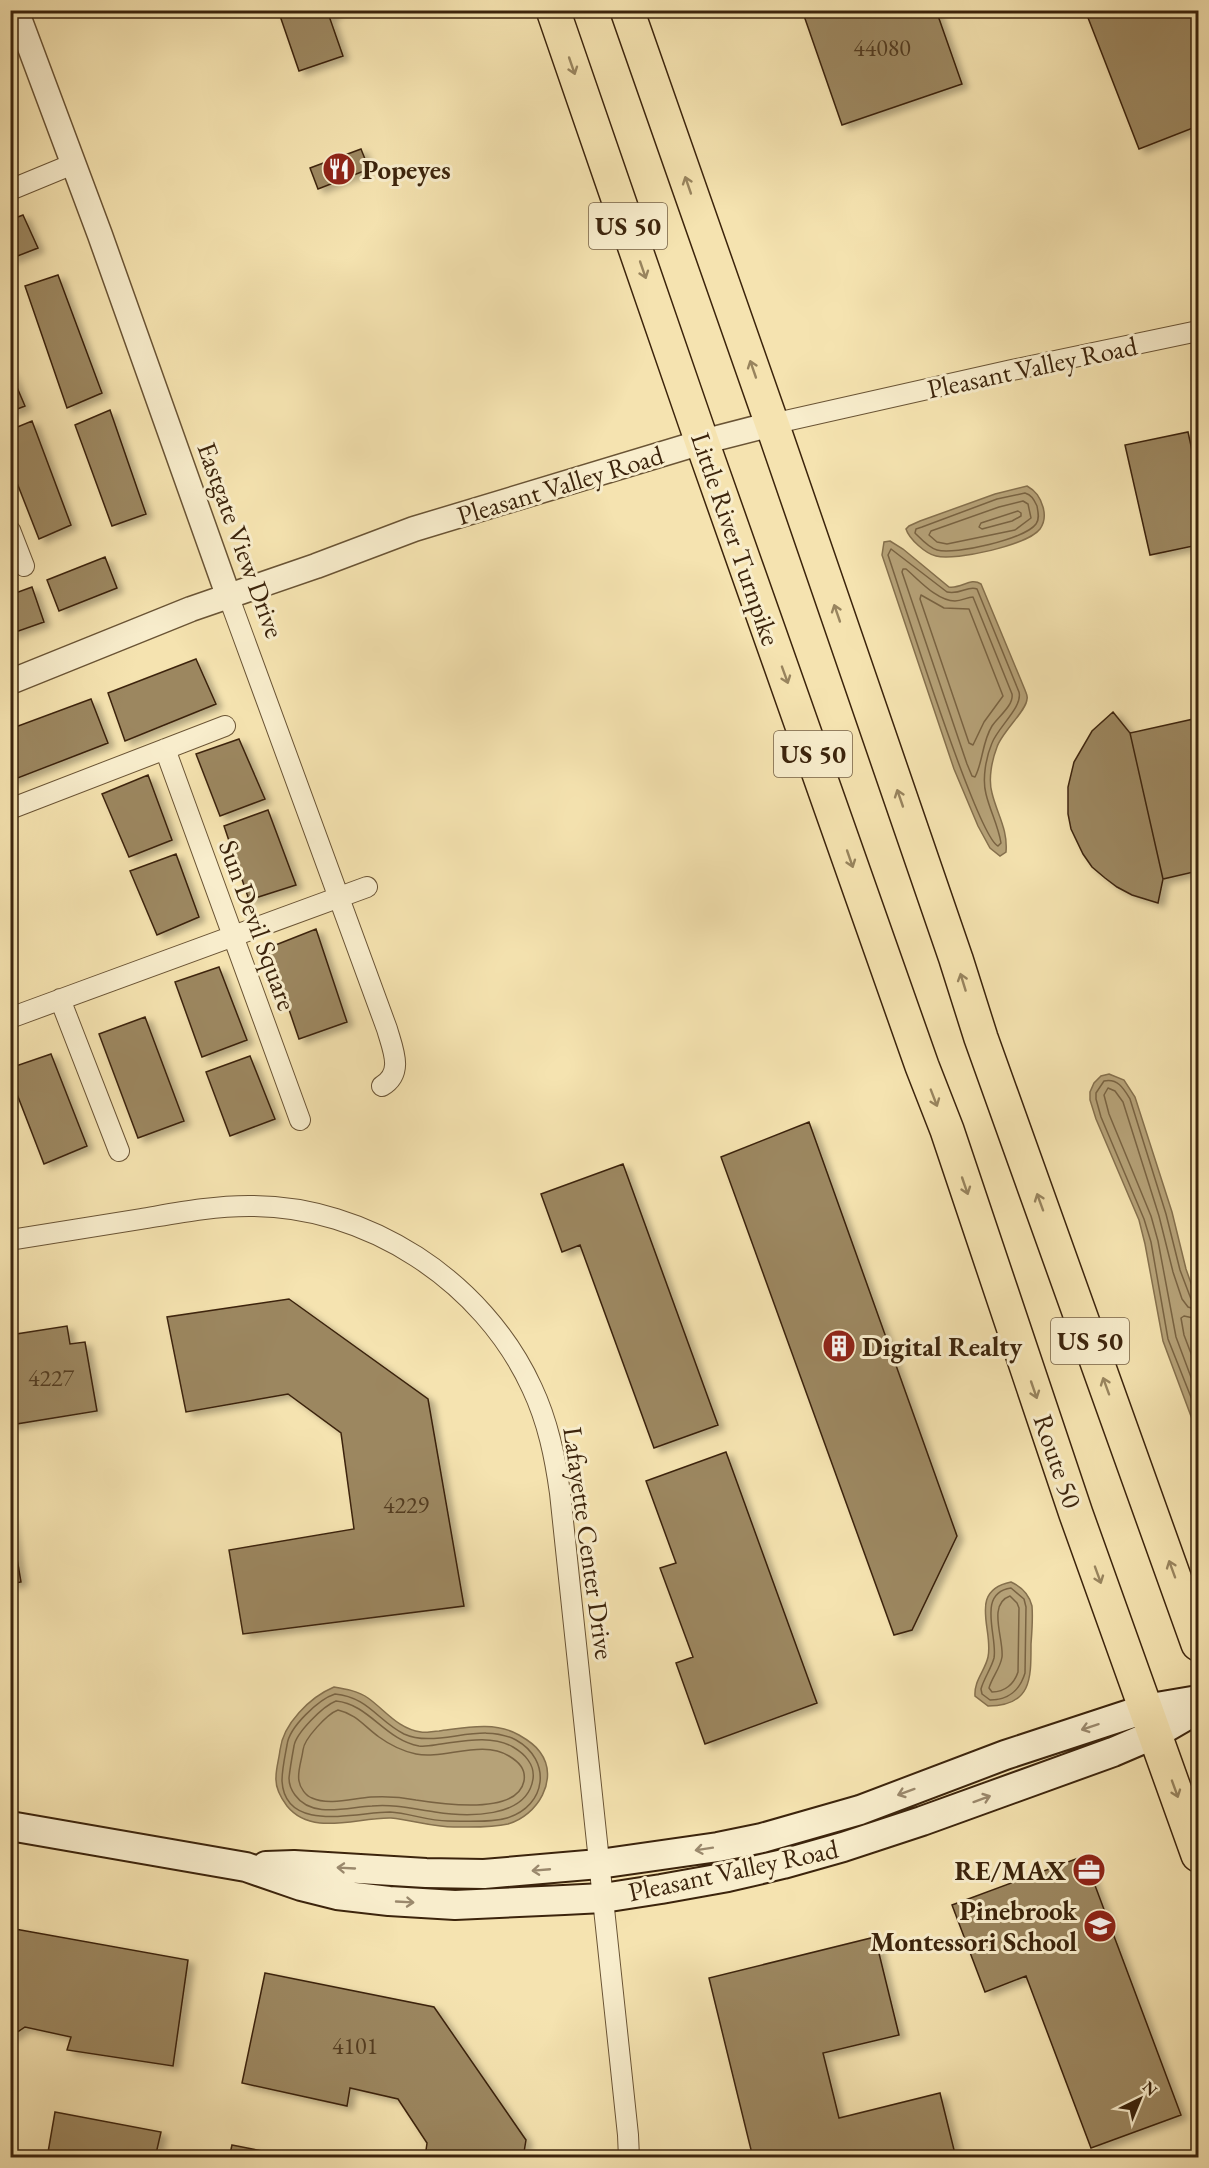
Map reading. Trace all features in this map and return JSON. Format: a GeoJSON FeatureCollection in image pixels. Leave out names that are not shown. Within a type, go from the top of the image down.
{"type":"FeatureCollection","features":[{"type":"Feature","properties":{"kind":"highway","name":"Little River Turnpike"},"geometry":{"type":"LineString","coordinates":[[554,10],[702,442],[922,1066]]}},
{"type":"Feature","properties":{"kind":"highway","name":"US 50"},"geometry":{"type":"LineString","coordinates":[[627,10],[772,424],[981,1038],[1198,1644]]}},
{"type":"Feature","properties":{"kind":"highway","name":"Route 50"},"geometry":{"type":"LineString","coordinates":[[922,1066],[947,1130],[1072,1503],[1198,1855]]}},
{"type":"Feature","properties":{"kind":"main road","name":"Pleasant Valley Road"},"geometry":{"type":"LineString","coordinates":[[246,1867],[294,1865],[484,1874],[599,1864],[718,1847],[811,1825],[860,1810],[1005,1755],[1150,1722],[1198,1700]]}},
{"type":"Feature","properties":{"kind":"main road","name":"Pleasant Valley Road"},"geometry":{"type":"LineString","coordinates":[[10,1827],[246,1867],[301,1886],[337,1895],[455,1905],[603,1898],[728,1877],[843,1847],[1113,1752],[1150,1722],[1178,1722],[1198,1709]]}},
{"type":"Feature","properties":{"kind":"street","name":"Eastgate View Drive"},"geometry":{"type":"LineString","coordinates":[[16,10],[378,1004],[393,1052],[396,1072],[391,1081],[382,1086]]}},
{"type":"Feature","properties":{"kind":"street"},"geometry":{"type":"LineString","coordinates":[[10,190],[73,165]]}},
{"type":"Feature","properties":{"kind":"street","name":"Pleasant Valley Road"},"geometry":{"type":"LineString","coordinates":[[10,682],[228,595],[468,511],[702,442],[772,424],[1198,331]]}},
{"type":"Feature","properties":{"kind":"street"},"geometry":{"type":"LineString","coordinates":[[10,530],[24,566]]}},
{"type":"Feature","properties":{"kind":"street"},"geometry":{"type":"LineString","coordinates":[[10,809],[225,726]]}},
{"type":"Feature","properties":{"kind":"street","name":"Sun Devil Square"},"geometry":{"type":"LineString","coordinates":[[165,749],[300,1120]]}},
{"type":"Feature","properties":{"kind":"street"},"geometry":{"type":"LineString","coordinates":[[10,1018],[367,887]]}},
{"type":"Feature","properties":{"kind":"street"},"geometry":{"type":"LineString","coordinates":[[60,999],[118,1151]]}},
{"type":"Feature","properties":{"kind":"street","name":"Lafayette Center Drive"},"geometry":{"type":"LineString","coordinates":[[10,1240],[199,1209],[250,1206],[283,1208],[315,1214],[346,1223],[391,1241],[418,1257],[468,1298],[490,1322],[518,1360],[540,1407],[553,1447],[560,1493],[629,2157]]}},
{"type":"Feature","properties":{"kind":"water"},"geometry":{"type":"Polygon","coordinates":[[[1027,486],[1040,500],[1044,518],[1040,529],[1022,541],[975,554],[936,556],[918,546],[906,529],[920,521],[995,494],[1027,486]]]}},
{"type":"Feature","properties":{"kind":"water"},"geometry":{"type":"Polygon","coordinates":[[[890,541],[949,587],[969,582],[981,584],[1027,694],[1026,704],[1000,741],[991,770],[991,788],[1004,829],[1006,844],[1006,852],[1000,856],[990,848],[978,826],[954,769],[882,555],[884,542],[890,541]]]}},
{"type":"Feature","properties":{"kind":"water"},"geometry":{"type":"Polygon","coordinates":[[[1109,1074],[1124,1080],[1135,1097],[1198,1303],[1198,1435],[1163,1341],[1139,1220],[1090,1100],[1090,1092],[1094,1083],[1101,1076],[1109,1074]]]}},
{"type":"Feature","properties":{"kind":"water"},"geometry":{"type":"Polygon","coordinates":[[[1011,1582],[1024,1591],[1032,1606],[1029,1679],[1021,1695],[1013,1701],[988,1706],[975,1696],[976,1685],[988,1657],[986,1603],[990,1594],[998,1587],[1011,1582]]]}},
{"type":"Feature","properties":{"kind":"water"},"geometry":{"type":"Polygon","coordinates":[[[334,1687],[364,1696],[399,1723],[413,1730],[425,1732],[490,1727],[519,1735],[536,1747],[546,1763],[548,1774],[542,1795],[536,1805],[519,1820],[495,1826],[446,1827],[391,1818],[322,1823],[309,1821],[297,1815],[287,1806],[276,1785],[276,1770],[282,1740],[299,1712],[316,1697],[334,1687]]]}},
{"type":"Feature","properties":{"kind":"building"},"geometry":{"type":"Polygon","coordinates":[[[278,10],[335,10],[336,13],[329,16],[343,56],[299,71],[278,10]]]}},
{"type":"Feature","properties":{"kind":"building"},"geometry":{"type":"Polygon","coordinates":[[[802,10],[936,10],[962,84],[842,125],[802,10]]]}},
{"type":"Feature","properties":{"kind":"building"},"geometry":{"type":"Polygon","coordinates":[[[1085,10],[1198,10],[1198,126],[1139,149],[1085,10]]]}},
{"type":"Feature","properties":{"kind":"building","name":"Popeyes"},"geometry":{"type":"Polygon","coordinates":[[[361,149],[369,169],[318,189],[310,168],[361,149]]]}},
{"type":"Feature","properties":{"kind":"building"},"geometry":{"type":"Polygon","coordinates":[[[23,215],[38,248],[10,259],[10,220],[23,215]]]}},
{"type":"Feature","properties":{"kind":"building"},"geometry":{"type":"Polygon","coordinates":[[[58,275],[102,393],[67,408],[25,286],[58,275]]]}},
{"type":"Feature","properties":{"kind":"building"},"geometry":{"type":"Polygon","coordinates":[[[10,371],[25,406],[10,412],[10,371]]]}},
{"type":"Feature","properties":{"kind":"building"},"geometry":{"type":"Polygon","coordinates":[[[110,410],[146,514],[112,526],[75,425],[110,410]]]}},
{"type":"Feature","properties":{"kind":"building"},"geometry":{"type":"Polygon","coordinates":[[[32,421],[71,525],[39,539],[10,465],[10,430],[32,421]]]}},
{"type":"Feature","properties":{"kind":"building"},"geometry":{"type":"Polygon","coordinates":[[[1188,432],[1198,478],[1198,545],[1150,555],[1125,445],[1188,432]]]}},
{"type":"Feature","properties":{"kind":"building"},"geometry":{"type":"Polygon","coordinates":[[[105,557],[117,588],[59,611],[47,580],[105,557]]]}},
{"type":"Feature","properties":{"kind":"building"},"geometry":{"type":"Polygon","coordinates":[[[32,587],[44,622],[10,634],[10,595],[32,587]]]}},
{"type":"Feature","properties":{"kind":"building"},"geometry":{"type":"Polygon","coordinates":[[[196,659],[216,704],[125,741],[108,693],[196,659]]]}},
{"type":"Feature","properties":{"kind":"building"},"geometry":{"type":"Polygon","coordinates":[[[91,699],[108,743],[10,781],[10,729],[91,699]]]}},
{"type":"Feature","properties":{"kind":"building"},"geometry":{"type":"Polygon","coordinates":[[[1113,712],[1130,733],[1163,879],[1158,903],[1132,895],[1117,887],[1092,867],[1071,829],[1068,814],[1068,787],[1074,762],[1092,731],[1113,712]]]}},
{"type":"Feature","properties":{"kind":"building"},"geometry":{"type":"Polygon","coordinates":[[[1198,718],[1198,871],[1163,879],[1130,733],[1198,718]]]}},
{"type":"Feature","properties":{"kind":"building"},"geometry":{"type":"Polygon","coordinates":[[[239,739],[265,799],[220,816],[196,754],[239,739]]]}},
{"type":"Feature","properties":{"kind":"building"},"geometry":{"type":"Polygon","coordinates":[[[148,775],[172,840],[129,857],[102,794],[148,775]]]}},
{"type":"Feature","properties":{"kind":"building"},"geometry":{"type":"Polygon","coordinates":[[[268,810],[296,885],[249,900],[224,826],[268,810]]]}},
{"type":"Feature","properties":{"kind":"building"},"geometry":{"type":"Polygon","coordinates":[[[176,854],[199,917],[157,935],[130,871],[176,854]]]}},
{"type":"Feature","properties":{"kind":"building"},"geometry":{"type":"Polygon","coordinates":[[[316,929],[347,1022],[299,1039],[268,948],[316,929]]]}},
{"type":"Feature","properties":{"kind":"building"},"geometry":{"type":"Polygon","coordinates":[[[219,967],[247,1040],[202,1057],[175,982],[219,967]]]}},
{"type":"Feature","properties":{"kind":"building"},"geometry":{"type":"Polygon","coordinates":[[[145,1017],[184,1121],[138,1138],[99,1034],[145,1017]]]}},
{"type":"Feature","properties":{"kind":"building"},"geometry":{"type":"Polygon","coordinates":[[[51,1054],[87,1146],[44,1164],[10,1076],[10,1068],[51,1054]]]}},
{"type":"Feature","properties":{"kind":"building"},"geometry":{"type":"Polygon","coordinates":[[[250,1056],[275,1119],[230,1136],[206,1072],[250,1056]]]}},
{"type":"Feature","properties":{"kind":"building","name":"Digital Realty"},"geometry":{"type":"Polygon","coordinates":[[[809,1122],[957,1536],[912,1630],[894,1635],[721,1157],[809,1122]]]}},
{"type":"Feature","properties":{"kind":"building"},"geometry":{"type":"Polygon","coordinates":[[[623,1164],[718,1425],[654,1448],[580,1245],[562,1252],[541,1194],[623,1164]]]}},
{"type":"Feature","properties":{"kind":"building"},"geometry":{"type":"Polygon","coordinates":[[[289,1299],[428,1399],[464,1606],[243,1634],[229,1550],[354,1529],[341,1433],[288,1394],[186,1412],[167,1317],[289,1299]]]}},
{"type":"Feature","properties":{"kind":"building"},"geometry":{"type":"Polygon","coordinates":[[[67,1326],[70,1344],[85,1342],[97,1411],[10,1425],[10,1335],[67,1326]]]}},
{"type":"Feature","properties":{"kind":"building"},"geometry":{"type":"Polygon","coordinates":[[[726,1452],[817,1703],[705,1744],[676,1663],[693,1657],[660,1568],[676,1563],[646,1481],[726,1452]]]}},
{"type":"Feature","properties":{"kind":"building"},"geometry":{"type":"Polygon","coordinates":[[[10,1517],[21,1582],[10,1584],[10,1517]]]}},
{"type":"Feature","properties":{"kind":"building"},"geometry":{"type":"Polygon","coordinates":[[[1084,1856],[1181,2115],[1091,2148],[1026,1976],[985,1992],[952,1905],[1084,1856]]]}},
{"type":"Feature","properties":{"kind":"building"},"geometry":{"type":"Polygon","coordinates":[[[15,1929],[188,1960],[173,2066],[67,2050],[71,2037],[25,2027],[10,2037],[10,1932],[15,1929]]]}},
{"type":"Feature","properties":{"kind":"building"},"geometry":{"type":"Polygon","coordinates":[[[875,1937],[899,2035],[823,2053],[839,2118],[940,2093],[956,2158],[753,2158],[709,1978],[875,1937]]]}},
{"type":"Feature","properties":{"kind":"building"},"geometry":{"type":"Polygon","coordinates":[[[265,1973],[434,2007],[526,2140],[523,2158],[425,2158],[427,2143],[398,2099],[350,2088],[347,2106],[242,2083],[265,1973]]]}},
{"type":"Feature","properties":{"kind":"building"},"geometry":{"type":"Polygon","coordinates":[[[55,2112],[161,2132],[155,2158],[47,2158],[55,2112]]]}},
{"type":"Feature","properties":{"kind":"building"},"geometry":{"type":"Polygon","coordinates":[[[232,2145],[298,2158],[229,2158],[232,2145]]]}},
{"type":"Feature","properties":{"kind":"place","name":"Popeyes"},"geometry":{"type":"Point","coordinates":[339,169]}},
{"type":"Feature","properties":{"kind":"place","name":"Digital Realty"},"geometry":{"type":"Point","coordinates":[839,1346]}},
{"type":"Feature","properties":{"kind":"place","name":"RE/MAX"},"geometry":{"type":"Point","coordinates":[1089,1870]}},
{"type":"Feature","properties":{"kind":"place","name":"Pinebrook Montessori School"},"geometry":{"type":"Point","coordinates":[1100,1926]}}]}
